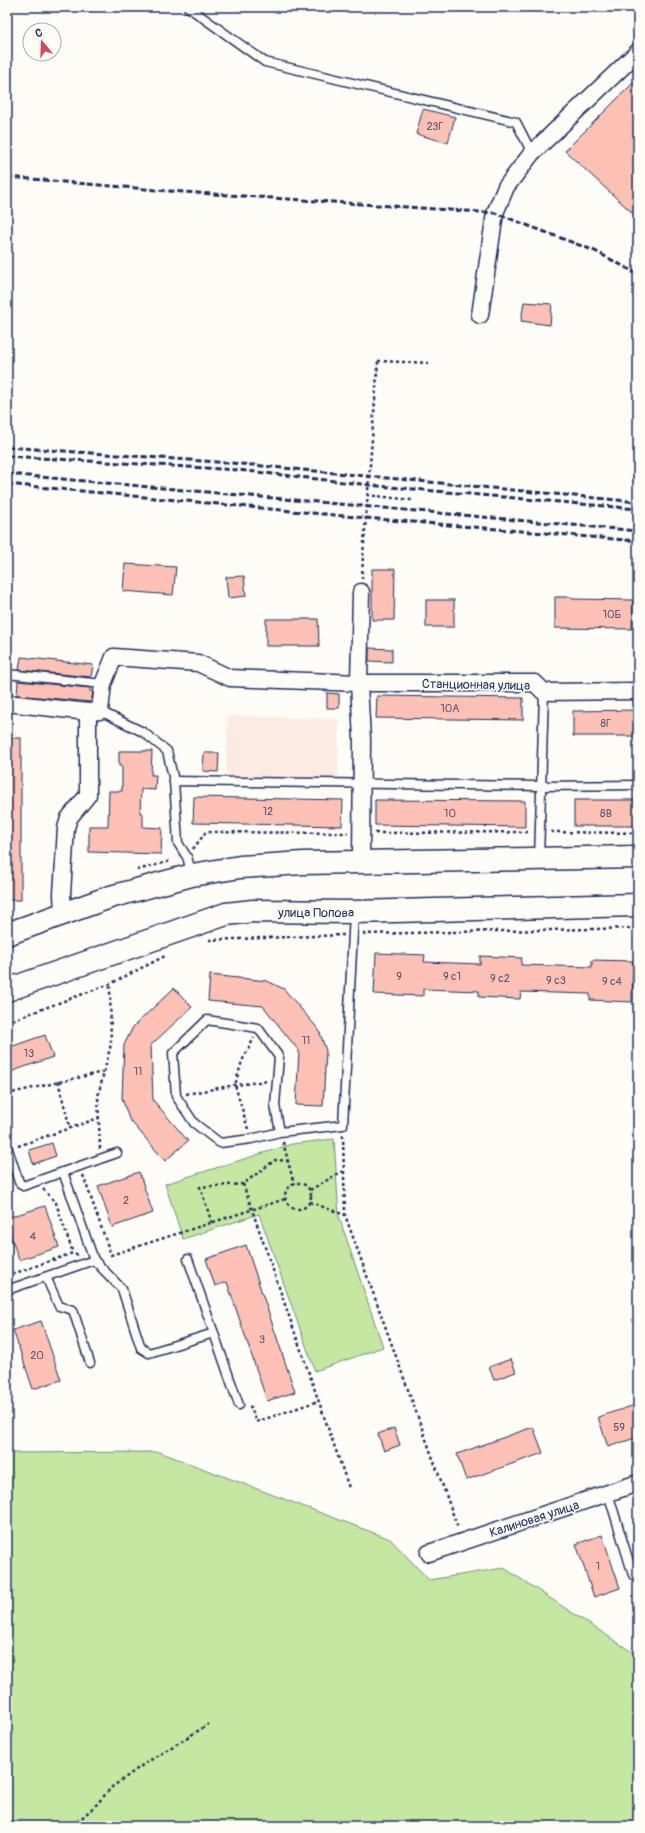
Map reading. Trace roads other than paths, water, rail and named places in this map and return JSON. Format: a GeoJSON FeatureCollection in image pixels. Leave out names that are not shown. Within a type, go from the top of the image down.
{"type":"FeatureCollection","features":[{"type":"Feature","properties":{"kind":"street"},"geometry":{"type":"LineString","coordinates":[[480,315],[495,213],[506,187],[532,153],[638,52]]}},
{"type":"Feature","properties":{"kind":"street"},"geometry":{"type":"LineString","coordinates":[[360,862],[362,783],[362,740],[359,683],[361,592]]}},
{"type":"Feature","properties":{"kind":"street","name":"Станционная улица"},"geometry":{"type":"LineString","coordinates":[[103,684],[114,658],[198,664],[230,678],[359,683],[535,683],[544,692],[638,691]]}},
{"type":"Feature","properties":{"kind":"street"},"geometry":{"type":"LineString","coordinates":[[63,914],[62,894],[66,828],[69,818],[88,795],[94,711],[103,684]]}},
{"type":"Feature","properties":{"kind":"street"},"geometry":{"type":"LineString","coordinates":[[7,703],[94,711]]}},
{"type":"Feature","properties":{"kind":"street"},"geometry":{"type":"LineString","coordinates":[[7,934],[110,897],[192,875],[246,867],[360,862],[638,857]]}},
{"type":"Feature","properties":{"kind":"street","name":"улица Попова"},"geometry":{"type":"LineString","coordinates":[[7,990],[226,914],[253,911],[354,912],[638,905]]}},
{"type":"Feature","properties":{"kind":"street","name":"Калиновая улица"},"geometry":{"type":"LineString","coordinates":[[429,1553],[638,1483]]}},
{"type":"Feature","properties":{"kind":"lane"},"geometry":{"type":"LineString","coordinates":[[188,7],[265,62],[516,122],[532,153]]}},
{"type":"Feature","properties":{"kind":"lane"},"geometry":{"type":"LineString","coordinates":[[7,674],[103,684]]}},
{"type":"Feature","properties":{"kind":"lane"},"geometry":{"type":"LineString","coordinates":[[539,859],[544,692]]}},
{"type":"Feature","properties":{"kind":"lane"},"geometry":{"type":"LineString","coordinates":[[94,711],[143,732],[167,751],[174,781],[178,843],[187,857],[192,875]]}},
{"type":"Feature","properties":{"kind":"lane"},"geometry":{"type":"LineString","coordinates":[[174,781],[542,786],[638,785]]}},
{"type":"Feature","properties":{"kind":"lane"},"geometry":{"type":"LineString","coordinates":[[280,1132],[275,1105],[279,1057],[258,1028],[207,1020],[173,1054],[176,1096],[194,1123],[220,1143],[251,1139],[280,1132],[343,1125],[354,912]]}},
{"type":"Feature","properties":{"kind":"lane"},"geometry":{"type":"LineString","coordinates":[[8,1148],[19,1182],[23,1186],[117,1153]]}},
{"type":"Feature","properties":{"kind":"lane"},"geometry":{"type":"LineString","coordinates":[[63,1172],[94,1260],[122,1290],[142,1348],[149,1353],[214,1333]]}},
{"type":"Feature","properties":{"kind":"lane"},"geometry":{"type":"LineString","coordinates":[[188,1258],[239,1405]]}},
{"type":"Feature","properties":{"kind":"lane"},"geometry":{"type":"LineString","coordinates":[[7,1290],[94,1260]]}},
{"type":"Feature","properties":{"kind":"lane"},"geometry":{"type":"LineString","coordinates":[[46,1276],[59,1306],[73,1310],[90,1363]]}},
{"type":"Feature","properties":{"kind":"lane"},"geometry":{"type":"LineString","coordinates":[[608,1493],[633,1575]]}},
{"type":"Feature","properties":{"kind":"railway"},"geometry":{"type":"LineString","coordinates":[[7,177],[169,191],[495,213],[595,251],[638,274]]}},
{"type":"Feature","properties":{"kind":"railway"},"geometry":{"type":"LineString","coordinates":[[7,447],[231,463],[638,502]]}},
{"type":"Feature","properties":{"kind":"railway"},"geometry":{"type":"LineString","coordinates":[[7,456],[238,470],[379,486],[638,509]]}},
{"type":"Feature","properties":{"kind":"railway"},"geometry":{"type":"LineString","coordinates":[[7,474],[638,531]]}},
{"type":"Feature","properties":{"kind":"railway"},"geometry":{"type":"LineString","coordinates":[[7,484],[355,517],[638,541]]}}]}
